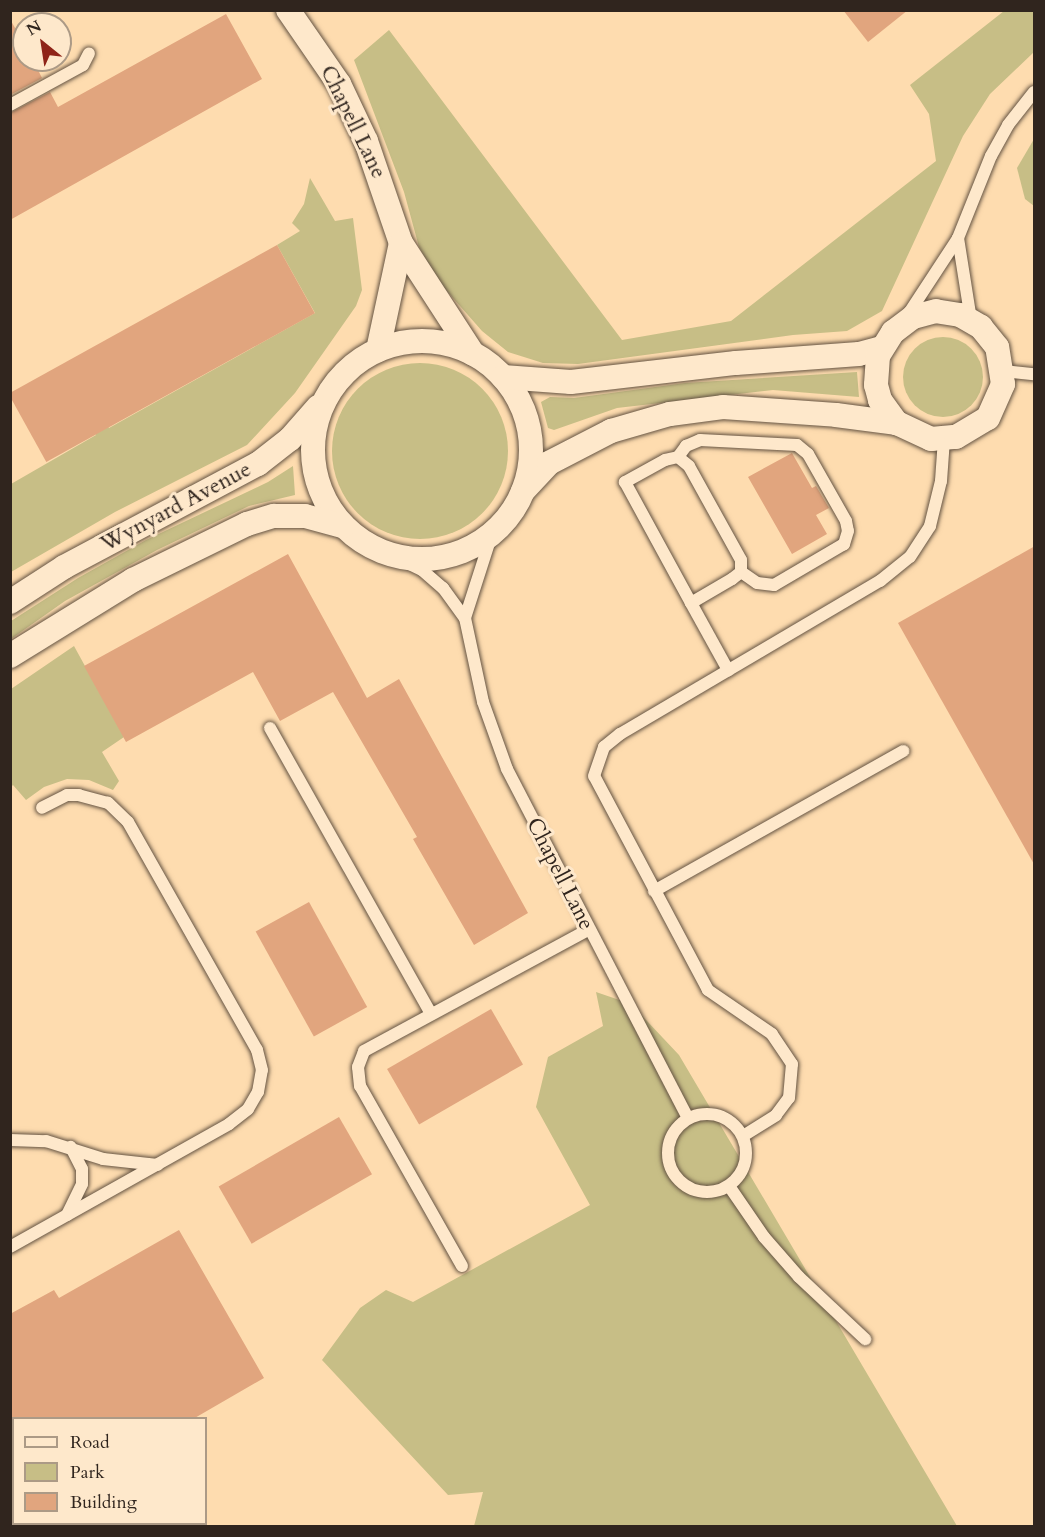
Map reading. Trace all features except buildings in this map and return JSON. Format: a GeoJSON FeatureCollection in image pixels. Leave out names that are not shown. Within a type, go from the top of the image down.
{"type":"FeatureCollection","features":[{"type":"Feature","properties":{"kind":"street","name":"Chapell Lane"},"geometry":{"type":"LineString","coordinates":[[288,10],[348,103],[386,189],[401,243],[473,354]]}},
{"type":"Feature","properties":{"kind":"street","name":"Chapell Lane"},"geometry":{"type":"LineString","coordinates":[[378,350],[401,243]]}},
{"type":"Feature","properties":{"kind":"street"},"geometry":{"type":"LineString","coordinates":[[936,311],[971,320],[997,347],[1003,371],[1000,396],[988,418],[968,433],[944,439],[919,436],[897,423],[883,406],[876,385],[881,348],[902,323],[936,311]]}},
{"type":"Feature","properties":{"kind":"street","name":"Wynyard Avenue"},"geometry":{"type":"LineString","coordinates":[[10,602],[73,561],[258,464],[290,439],[327,395],[349,369],[378,350],[426,341],[473,354],[503,377],[515,393],[530,431],[529,471],[524,491],[502,524],[479,543],[451,555],[431,559],[391,555],[365,544],[343,526],[323,497],[313,463],[315,428],[327,395]]}},
{"type":"Feature","properties":{"kind":"street"},"geometry":{"type":"LineString","coordinates":[[503,377],[571,382],[736,363],[859,354],[881,348]]}},
{"type":"Feature","properties":{"kind":"street"},"geometry":{"type":"LineString","coordinates":[[524,491],[549,463],[577,447],[626,425],[670,414],[723,407],[781,408],[897,423]]}},
{"type":"Feature","properties":{"kind":"street","name":"Wynyard Avenue"},"geometry":{"type":"LineString","coordinates":[[10,656],[133,580],[247,524],[274,516],[304,516],[343,526]]}},
{"type":"Feature","properties":{"kind":"lane"},"geometry":{"type":"LineString","coordinates":[[10,105],[83,65],[89,53]]}},
{"type":"Feature","properties":{"kind":"lane"},"geometry":{"type":"LineString","coordinates":[[902,323],[958,238],[990,156],[1008,124],[1035,92]]}},
{"type":"Feature","properties":{"kind":"lane"},"geometry":{"type":"LineString","coordinates":[[958,238],[971,320]]}},
{"type":"Feature","properties":{"kind":"lane"},"geometry":{"type":"LineString","coordinates":[[1003,371],[1035,374]]}},
{"type":"Feature","properties":{"kind":"lane"},"geometry":{"type":"LineString","coordinates":[[743,1136],[776,1115],[789,1098],[792,1064],[772,1034],[708,990],[594,776],[604,747],[620,734],[880,580],[910,557],[930,526],[941,481],[944,439]]}},
{"type":"Feature","properties":{"kind":"lane"},"geometry":{"type":"LineString","coordinates":[[678,458],[686,446],[700,440],[797,445],[808,454],[846,521],[844,544],[774,585],[757,583],[741,572]]}},
{"type":"Feature","properties":{"kind":"lane"},"geometry":{"type":"LineString","coordinates":[[728,670],[625,482],[665,460],[678,458],[689,466],[741,560],[741,572]]}},
{"type":"Feature","properties":{"kind":"lane","name":"Chapell Lane"},"geometry":{"type":"LineString","coordinates":[[465,618],[491,537],[502,524]]}},
{"type":"Feature","properties":{"kind":"lane","name":"Chapell Lane"},"geometry":{"type":"LineString","coordinates":[[391,555],[436,582],[465,618],[483,702],[507,769],[588,930],[688,1118]]}},
{"type":"Feature","properties":{"kind":"lane"},"geometry":{"type":"LineString","coordinates":[[691,603],[741,572]]}},
{"type":"Feature","properties":{"kind":"lane"},"geometry":{"type":"LineString","coordinates":[[270,728],[431,1014]]}},
{"type":"Feature","properties":{"kind":"lane"},"geometry":{"type":"LineString","coordinates":[[654,891],[903,751]]}},
{"type":"Feature","properties":{"kind":"lane"},"geometry":{"type":"LineString","coordinates":[[10,1247],[160,1165],[248,1109],[258,1092],[262,1070],[257,1050],[129,822],[108,803],[79,795],[67,795],[42,808]]}},
{"type":"Feature","properties":{"kind":"lane"},"geometry":{"type":"LineString","coordinates":[[462,1266],[360,1086],[358,1067],[364,1051],[588,930]]}},
{"type":"Feature","properties":{"kind":"lane"},"geometry":{"type":"LineString","coordinates":[[719,1114],[743,1136],[747,1146],[744,1169],[729,1186],[707,1192],[696,1191],[685,1185],[671,1168],[668,1145],[679,1125],[688,1118],[719,1114]]}},
{"type":"Feature","properties":{"kind":"lane"},"geometry":{"type":"LineString","coordinates":[[10,1140],[28,1138],[71,1148],[103,1159],[160,1165]]}},
{"type":"Feature","properties":{"kind":"lane"},"geometry":{"type":"LineString","coordinates":[[66,1216],[82,1184],[82,1169],[71,1148]]}},
{"type":"Feature","properties":{"kind":"lane"},"geometry":{"type":"LineString","coordinates":[[729,1186],[764,1237],[798,1277],[865,1339]]}},
{"type":"Feature","properties":{"kind":"green space"},"geometry":{"type":"Polygon","coordinates":[[[1004,11],[1034,11],[1034,52],[990,94],[963,136],[882,311],[847,331],[793,335],[578,364],[543,363],[508,352],[482,331],[438,281],[419,247],[404,192],[354,60],[389,30],[622,340],[731,321],[936,161],[929,114],[910,85],[1004,11]]]}},
{"type":"Feature","properties":{"kind":"green space"},"geometry":{"type":"Polygon","coordinates":[[[1034,139],[1034,206],[1025,199],[1017,168],[1034,139]]]}},
{"type":"Feature","properties":{"kind":"green space"},"geometry":{"type":"Polygon","coordinates":[[[310,178],[335,221],[353,218],[362,290],[356,306],[295,393],[247,445],[115,512],[11,572],[11,484],[96,435],[58,368],[71,360],[109,428],[315,313],[277,245],[300,231],[292,223],[304,204],[310,178]]]}},
{"type":"Feature","properties":{"kind":"green space"},"geometry":{"type":"Polygon","coordinates":[[[943,337],[958,340],[971,349],[980,362],[983,377],[980,392],[971,405],[958,414],[943,417],[928,414],[915,405],[906,392],[903,377],[906,362],[915,349],[928,340],[943,337]]]}},
{"type":"Feature","properties":{"kind":"green space"},"geometry":{"type":"Polygon","coordinates":[[[420,363],[454,370],[469,378],[482,389],[493,402],[501,417],[508,451],[501,485],[493,500],[482,513],[469,524],[454,532],[420,539],[386,532],[371,524],[358,513],[347,500],[339,485],[332,451],[339,417],[347,402],[358,389],[371,378],[386,370],[420,363]]]}},
{"type":"Feature","properties":{"kind":"green space"},"geometry":{"type":"Polygon","coordinates":[[[857,372],[859,397],[773,390],[617,408],[554,430],[548,428],[541,402],[550,397],[574,398],[685,383],[857,372]]]}},
{"type":"Feature","properties":{"kind":"green space"},"geometry":{"type":"Polygon","coordinates":[[[293,466],[295,495],[249,506],[157,550],[65,601],[11,639],[11,621],[78,578],[146,540],[268,482],[293,466]]]}},
{"type":"Feature","properties":{"kind":"green space"},"geometry":{"type":"Polygon","coordinates":[[[74,646],[124,737],[102,752],[119,781],[113,790],[89,780],[67,779],[44,787],[26,800],[13,785],[11,787],[11,689],[74,646]]]}},
{"type":"Feature","properties":{"kind":"green space"},"geometry":{"type":"Polygon","coordinates":[[[596,992],[631,1004],[679,1055],[957,1526],[474,1526],[483,1492],[448,1495],[322,1360],[360,1308],[386,1290],[413,1302],[590,1205],[536,1107],[548,1057],[603,1026],[596,992]]]}}]}
